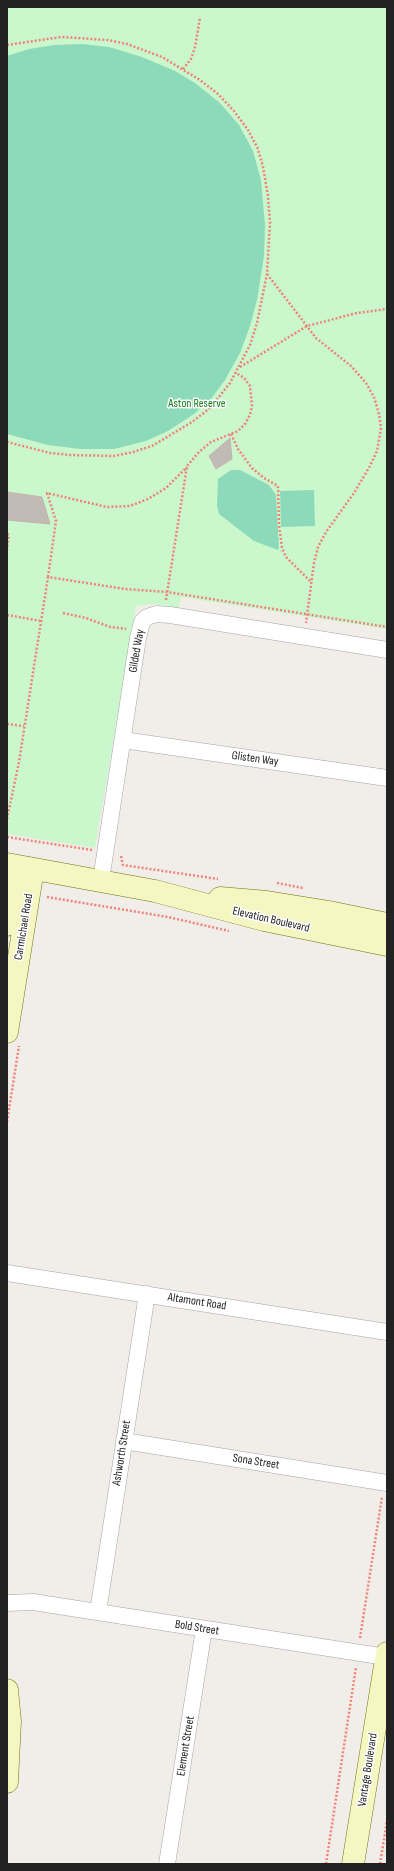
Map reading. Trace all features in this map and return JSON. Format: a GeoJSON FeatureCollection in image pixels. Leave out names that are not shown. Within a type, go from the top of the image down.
{"type":"FeatureCollection","features":[{"type":"Feature","properties":{"kind":"street","name":"Gilded Way"},"geometry":{"type":"LineString","coordinates":[[101,880],[140,631],[142,622],[147,617],[164,614],[387,650]]}},
{"type":"Feature","properties":{"kind":"street","name":"Glisten Way"},"geometry":{"type":"LineString","coordinates":[[123,740],[387,778]]}},
{"type":"Feature","properties":{"kind":"street","name":"Elevation Boulevard"},"geometry":{"type":"LineString","coordinates":[[19,866],[155,891],[264,920],[387,945]]}},
{"type":"Feature","properties":{"kind":"street","name":"Carmichael Road"},"geometry":{"type":"LineString","coordinates":[[7,925],[19,866]]}},
{"type":"Feature","properties":{"kind":"street","name":"Carmichael Road"},"geometry":{"type":"LineString","coordinates":[[13,1037],[19,866]]}},
{"type":"Feature","properties":{"kind":"street","name":"Elevation Boulevard"},"geometry":{"type":"LineString","coordinates":[[155,891],[266,902],[329,912],[387,924]]}},
{"type":"Feature","properties":{"kind":"street","name":"Altamont Road"},"geometry":{"type":"LineString","coordinates":[[7,1273],[387,1332]]}},
{"type":"Feature","properties":{"kind":"street","name":"Ashworth Street"},"geometry":{"type":"LineString","coordinates":[[98,1612],[147,1294]]}},
{"type":"Feature","properties":{"kind":"street","name":"Sona Street"},"geometry":{"type":"LineString","coordinates":[[124,1441],[387,1483]]}},
{"type":"Feature","properties":{"kind":"street","name":"Bold Street"},"geometry":{"type":"LineString","coordinates":[[7,1602],[33,1602],[204,1629],[387,1655]]}},
{"type":"Feature","properties":{"kind":"street","name":"Element Street"},"geometry":{"type":"LineString","coordinates":[[167,1864],[204,1629]]}},
{"type":"Feature","properties":{"kind":"street","name":"Vantage Boulevard"},"geometry":{"type":"LineString","coordinates":[[353,1864],[387,1655]]}},
{"type":"Feature","properties":{"kind":"street"},"geometry":{"type":"LineString","coordinates":[[7,1690],[7,1782]]}},
{"type":"Feature","properties":{"kind":"path"},"geometry":{"type":"LineString","coordinates":[[183,69],[191,59],[195,47],[200,18]]}},
{"type":"Feature","properties":{"kind":"path"},"geometry":{"type":"LineString","coordinates":[[7,45],[61,38],[108,40],[148,52],[183,69],[218,94],[234,111],[248,130],[258,149],[267,188],[270,223],[267,274],[250,345],[236,373],[221,396],[210,408],[192,422],[152,446],[114,456],[50,453],[7,442]]}},
{"type":"Feature","properties":{"kind":"path"},"geometry":{"type":"LineString","coordinates":[[267,274],[316,338],[351,366],[366,384],[374,397],[381,428],[377,451],[370,466],[354,493],[326,532],[318,547],[303,636]]}},
{"type":"Feature","properties":{"kind":"path"},"geometry":{"type":"LineString","coordinates":[[239,368],[307,326],[357,313],[387,309]]}},
{"type":"Feature","properties":{"kind":"path"},"geometry":{"type":"LineString","coordinates":[[48,577],[56,521],[48,493],[107,507],[119,508],[130,506],[148,499],[166,488],[199,452],[211,442],[238,431],[245,424],[252,406],[250,386],[244,378],[236,373]]}},
{"type":"Feature","properties":{"kind":"path"},"geometry":{"type":"LineString","coordinates":[[230,434],[238,449],[252,468],[264,478],[278,486],[279,525],[282,548],[286,558],[311,582]]}},
{"type":"Feature","properties":{"kind":"path"},"geometry":{"type":"LineString","coordinates":[[164,614],[187,466]]}},
{"type":"Feature","properties":{"kind":"path"},"geometry":{"type":"LineString","coordinates":[[7,534],[9,535],[7,548]]}},
{"type":"Feature","properties":{"kind":"path"},"geometry":{"type":"LineString","coordinates":[[63,613],[86,618],[110,627],[140,631]]}},
{"type":"Feature","properties":{"kind":"path"},"geometry":{"type":"LineString","coordinates":[[7,615],[41,621]]}},
{"type":"Feature","properties":{"kind":"path"},"geometry":{"type":"LineString","coordinates":[[7,724],[24,726]]}},
{"type":"Feature","properties":{"kind":"path"},"geometry":{"type":"LineString","coordinates":[[7,837],[120,854],[124,865],[223,880]]}},
{"type":"Feature","properties":{"kind":"path"},"geometry":{"type":"LineString","coordinates":[[272,883],[307,888]]}},
{"type":"Feature","properties":{"kind":"path"},"geometry":{"type":"LineString","coordinates":[[42,898],[44,896],[168,917],[236,933]]}},
{"type":"Feature","properties":{"kind":"path"},"geometry":{"type":"LineString","coordinates":[[7,1122],[13,1037]]}},
{"type":"Feature","properties":{"kind":"path"},"geometry":{"type":"LineString","coordinates":[[380,1864],[387,1821]]}},
{"type":"Feature","properties":{"kind":"green space","name":"Aston Reserve"},"geometry":{"type":"Polygon","coordinates":[[[7,7],[387,7],[387,629],[181,597],[179,608],[155,604],[136,606],[95,848],[7,834],[7,7]]]}},
{"type":"Feature","properties":{"kind":"green space"},"geometry":{"type":"Polygon","coordinates":[[[82,44],[109,47],[142,57],[175,71],[195,83],[220,103],[239,125],[253,151],[261,180],[265,225],[264,256],[257,300],[250,326],[240,353],[225,380],[211,399],[194,414],[168,431],[146,441],[114,449],[80,449],[48,445],[7,434],[7,56],[29,49],[55,45],[82,44]]]}},
{"type":"Feature","properties":{"kind":"green space"},"geometry":{"type":"Polygon","coordinates":[[[231,470],[240,470],[269,485],[276,495],[278,550],[254,541],[219,514],[217,506],[218,479],[231,470]]]}},
{"type":"Feature","properties":{"kind":"green space"},"geometry":{"type":"Polygon","coordinates":[[[314,490],[315,526],[281,527],[280,491],[314,490]]]}},
{"type":"Feature","properties":{"kind":"building"},"geometry":{"type":"Polygon","coordinates":[[[230,438],[232,459],[216,469],[209,456],[230,438]]]}},
{"type":"Feature","properties":{"kind":"building"},"geometry":{"type":"Polygon","coordinates":[[[7,492],[42,497],[50,524],[7,520],[7,492]]]}}]}
